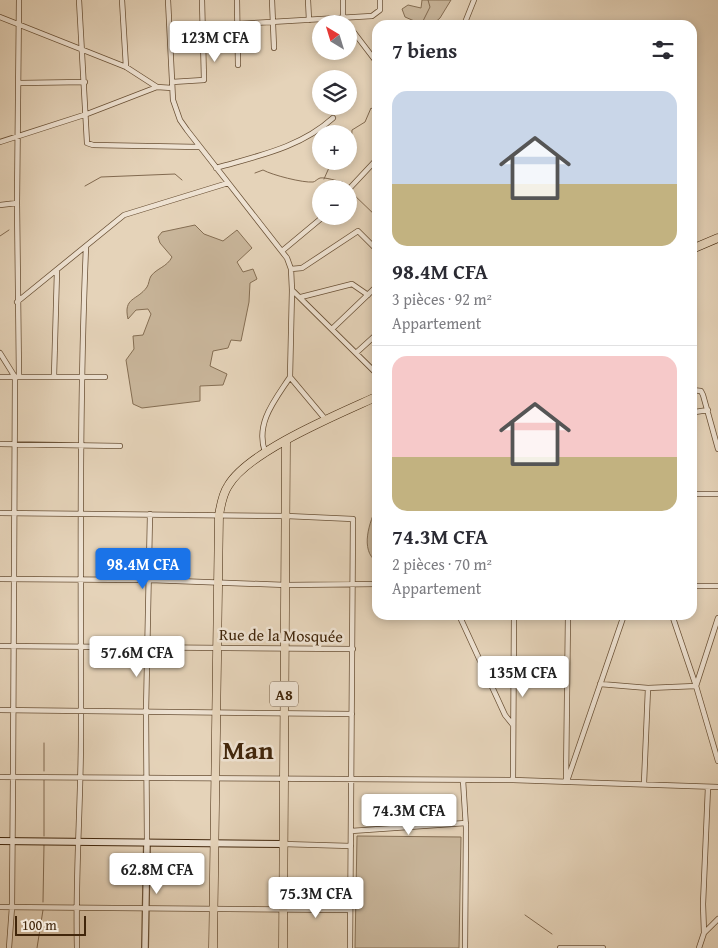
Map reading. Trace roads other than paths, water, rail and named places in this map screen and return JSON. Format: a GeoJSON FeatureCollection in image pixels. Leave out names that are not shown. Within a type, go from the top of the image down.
{"type":"FeatureCollection","features":[{"type":"Feature","properties":{"kind":"main road"},"geometry":{"type":"LineString","coordinates":[[697,247],[718,238]]}},
{"type":"Feature","properties":{"kind":"main road"},"geometry":{"type":"LineString","coordinates":[[213,948],[219,515],[222,498],[228,485],[251,461],[326,420],[372,399]]}},
{"type":"Feature","properties":{"kind":"main road","name":"A8"},"geometry":{"type":"LineString","coordinates":[[283,948],[286,441]]}},
{"type":"Feature","properties":{"kind":"main road"},"geometry":{"type":"LineString","coordinates":[[0,841],[283,844]]}},
{"type":"Feature","properties":{"kind":"street"},"geometry":{"type":"LineString","coordinates":[[9,948],[12,907],[13,646],[16,513],[14,444],[17,377],[17,204],[20,83],[19,0]]}},
{"type":"Feature","properties":{"kind":"street"},"geometry":{"type":"LineString","coordinates":[[79,0],[87,114],[86,138],[88,143],[93,145],[199,147]]}},
{"type":"Feature","properties":{"kind":"street"},"geometry":{"type":"LineString","coordinates":[[122,0],[126,67]]}},
{"type":"Feature","properties":{"kind":"street"},"geometry":{"type":"LineString","coordinates":[[168,0],[175,110],[199,147],[282,251],[291,269],[290,377],[264,420],[262,443],[265,452]]}},
{"type":"Feature","properties":{"kind":"street"},"geometry":{"type":"LineString","coordinates":[[0,142],[87,114],[157,87],[204,80],[202,0]]}},
{"type":"Feature","properties":{"kind":"street"},"geometry":{"type":"LineString","coordinates":[[237,0],[238,65]]}},
{"type":"Feature","properties":{"kind":"street"},"geometry":{"type":"LineString","coordinates":[[272,0],[274,48]]}},
{"type":"Feature","properties":{"kind":"street"},"geometry":{"type":"LineString","coordinates":[[204,26],[310,20],[308,0]]}},
{"type":"Feature","properties":{"kind":"street"},"geometry":{"type":"LineString","coordinates":[[343,0],[343,15]]}},
{"type":"Feature","properties":{"kind":"street"},"geometry":{"type":"LineString","coordinates":[[358,17],[372,16],[380,10],[380,0]]}},
{"type":"Feature","properties":{"kind":"street"},"geometry":{"type":"LineString","coordinates":[[466,20],[474,0]]}},
{"type":"Feature","properties":{"kind":"street"},"geometry":{"type":"LineString","coordinates":[[0,17],[126,67],[157,87]]}},
{"type":"Feature","properties":{"kind":"street"},"geometry":{"type":"LineString","coordinates":[[358,38],[372,56]]}},
{"type":"Feature","properties":{"kind":"street"},"geometry":{"type":"LineString","coordinates":[[20,83],[85,82]]}},
{"type":"Feature","properties":{"kind":"street"},"geometry":{"type":"LineString","coordinates":[[216,168],[298,143],[320,130],[333,118]]}},
{"type":"Feature","properties":{"kind":"street"},"geometry":{"type":"LineString","coordinates":[[357,180],[372,164]]}},
{"type":"Feature","properties":{"kind":"street"},"geometry":{"type":"LineString","coordinates":[[17,302],[124,215],[228,183]]}},
{"type":"Feature","properties":{"kind":"street"},"geometry":{"type":"LineString","coordinates":[[0,206],[17,204]]}},
{"type":"Feature","properties":{"kind":"street"},"geometry":{"type":"LineString","coordinates":[[282,251],[313,225]]}},
{"type":"Feature","properties":{"kind":"street"},"geometry":{"type":"LineString","coordinates":[[291,269],[302,268],[358,231],[372,246]]}},
{"type":"Feature","properties":{"kind":"street"},"geometry":{"type":"LineString","coordinates":[[77,948],[76,907],[81,711],[80,377],[86,247]]}},
{"type":"Feature","properties":{"kind":"street"},"geometry":{"type":"LineString","coordinates":[[54,376],[57,271]]}},
{"type":"Feature","properties":{"kind":"street"},"geometry":{"type":"LineString","coordinates":[[300,297],[352,284],[368,295]]}},
{"type":"Feature","properties":{"kind":"street"},"geometry":{"type":"LineString","coordinates":[[292,290],[372,369]]}},
{"type":"Feature","properties":{"kind":"street"},"geometry":{"type":"LineString","coordinates":[[332,329],[372,291]]}},
{"type":"Feature","properties":{"kind":"street"},"geometry":{"type":"LineString","coordinates":[[356,353],[372,338]]}},
{"type":"Feature","properties":{"kind":"street"},"geometry":{"type":"LineString","coordinates":[[0,353],[17,377]]}},
{"type":"Feature","properties":{"kind":"street"},"geometry":{"type":"LineString","coordinates":[[0,377],[105,377]]}},
{"type":"Feature","properties":{"kind":"street"},"geometry":{"type":"LineString","coordinates":[[290,377],[326,420]]}},
{"type":"Feature","properties":{"kind":"street"},"geometry":{"type":"LineString","coordinates":[[697,391],[703,395],[718,449]]}},
{"type":"Feature","properties":{"kind":"street"},"geometry":{"type":"LineString","coordinates":[[697,412],[708,410]]}},
{"type":"Feature","properties":{"kind":"street"},"geometry":{"type":"LineString","coordinates":[[0,444],[120,446]]}},
{"type":"Feature","properties":{"kind":"street"},"geometry":{"type":"LineString","coordinates":[[697,494],[718,494]]}},
{"type":"Feature","properties":{"kind":"street"},"geometry":{"type":"LineString","coordinates":[[0,513],[287,516],[353,519],[350,948]]}},
{"type":"Feature","properties":{"kind":"street"},"geometry":{"type":"LineString","coordinates":[[145,948],[147,842],[146,712],[150,514]]}},
{"type":"Feature","properties":{"kind":"street"},"geometry":{"type":"LineString","coordinates":[[0,579],[150,580],[286,585],[372,584]]}},
{"type":"Feature","properties":{"kind":"street"},"geometry":{"type":"LineString","coordinates":[[697,586],[718,586]]}},
{"type":"Feature","properties":{"kind":"street"},"geometry":{"type":"LineString","coordinates":[[696,686],[718,618]]}},
{"type":"Feature","properties":{"kind":"street"},"geometry":{"type":"LineString","coordinates":[[461,620],[505,714],[513,725]]}},
{"type":"Feature","properties":{"kind":"street"},"geometry":{"type":"LineString","coordinates":[[513,780],[514,620]]}},
{"type":"Feature","properties":{"kind":"street"},"geometry":{"type":"LineString","coordinates":[[566,781],[568,620]]}},
{"type":"Feature","properties":{"kind":"street"},"geometry":{"type":"LineString","coordinates":[[566,781],[622,620]]}},
{"type":"Feature","properties":{"kind":"street"},"geometry":{"type":"LineString","coordinates":[[674,620],[718,761]]}},
{"type":"Feature","properties":{"kind":"street","name":"Rue de la Mosquée"},"geometry":{"type":"LineString","coordinates":[[0,646],[353,649]]}},
{"type":"Feature","properties":{"kind":"street"},"geometry":{"type":"LineString","coordinates":[[600,684],[648,688],[696,686]]}},
{"type":"Feature","properties":{"kind":"street"},"geometry":{"type":"LineString","coordinates":[[644,784],[648,688]]}},
{"type":"Feature","properties":{"kind":"street"},"geometry":{"type":"LineString","coordinates":[[0,710],[352,714]]}},
{"type":"Feature","properties":{"kind":"street"},"geometry":{"type":"LineString","coordinates":[[0,777],[513,780],[718,787]]}},
{"type":"Feature","properties":{"kind":"street"},"geometry":{"type":"LineString","coordinates":[[463,780],[466,823],[465,948]]}},
{"type":"Feature","properties":{"kind":"street"},"geometry":{"type":"LineString","coordinates":[[698,948],[704,933],[703,904],[708,788]]}},
{"type":"Feature","properties":{"kind":"street"},"geometry":{"type":"LineString","coordinates":[[351,830],[466,823]]}},
{"type":"Feature","properties":{"kind":"street"},"geometry":{"type":"LineString","coordinates":[[283,844],[351,846]]}},
{"type":"Feature","properties":{"kind":"street"},"geometry":{"type":"LineString","coordinates":[[0,907],[350,910]]}},
{"type":"Feature","properties":{"kind":"street"},"geometry":{"type":"LineString","coordinates":[[704,933],[718,920]]}},
{"type":"Feature","properties":{"kind":"street"},"geometry":{"type":"LineString","coordinates":[[560,948],[603,948]]}},
{"type":"Feature","properties":{"kind":"waterway"},"geometry":{"type":"LineString","coordinates":[[424,20],[430,7],[428,0]]}},
{"type":"Feature","properties":{"kind":"waterway"},"geometry":{"type":"LineString","coordinates":[[357,127],[365,122],[372,109]]}},
{"type":"Feature","properties":{"kind":"waterway"},"geometry":{"type":"LineString","coordinates":[[255,173],[263,170],[288,178],[312,182]]}},
{"type":"Feature","properties":{"kind":"waterway"},"geometry":{"type":"LineString","coordinates":[[324,179],[328,170]]}},
{"type":"Feature","properties":{"kind":"waterway"},"geometry":{"type":"LineString","coordinates":[[85,186],[101,177],[175,174],[182,180]]}},
{"type":"Feature","properties":{"kind":"waterway"},"geometry":{"type":"LineString","coordinates":[[317,180],[320,178],[334,180]]}},
{"type":"Feature","properties":{"kind":"waterway"},"geometry":{"type":"LineString","coordinates":[[357,198],[372,212]]}},
{"type":"Feature","properties":{"kind":"waterway"},"geometry":{"type":"LineString","coordinates":[[0,236],[9,230]]}},
{"type":"Feature","properties":{"kind":"waterway"},"geometry":{"type":"LineString","coordinates":[[44,743],[44,771]]}},
{"type":"Feature","properties":{"kind":"waterway"},"geometry":{"type":"LineString","coordinates":[[44,780],[44,836]]}},
{"type":"Feature","properties":{"kind":"waterway"},"geometry":{"type":"LineString","coordinates":[[43,902],[44,845]]}},
{"type":"Feature","properties":{"kind":"waterway"},"geometry":{"type":"LineString","coordinates":[[37,948],[43,910]]}},
{"type":"Feature","properties":{"kind":"waterway"},"geometry":{"type":"LineString","coordinates":[[525,915],[552,934]]}},
{"type":"Feature","properties":{"kind":"district","name":"Man"},"geometry":{"type":"Point","coordinates":[248,749]}}]}
